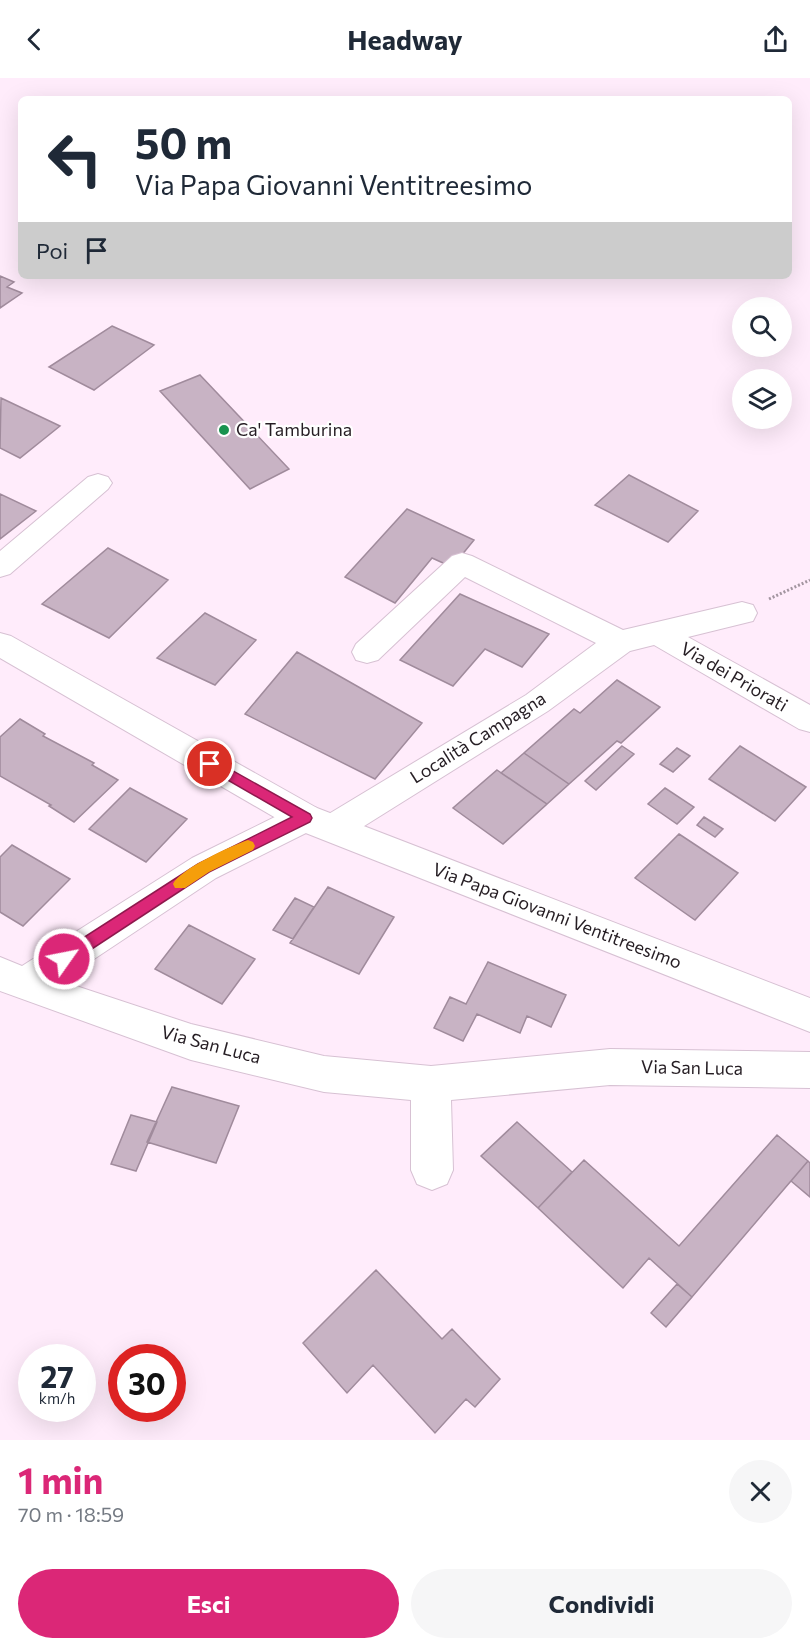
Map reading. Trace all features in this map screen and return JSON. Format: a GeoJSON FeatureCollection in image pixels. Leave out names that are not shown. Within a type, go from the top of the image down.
{"type":"FeatureCollection","features":[{"type":"Feature","properties":{"kind":"street"},"geometry":{"type":"LineString","coordinates":[[0,567],[98,483]]}},
{"type":"Feature","properties":{"kind":"street"},"geometry":{"type":"LineString","coordinates":[[367,652],[462,563],[620,642]]}},
{"type":"Feature","properties":{"kind":"street","name":"Località Campagna"},"geometry":{"type":"LineString","coordinates":[[319,823],[537,703],[620,642],[742,613]]}},
{"type":"Feature","properties":{"kind":"street","name":"Via dei Priorati"},"geometry":{"type":"LineString","coordinates":[[658,634],[810,720]]}},
{"type":"Feature","properties":{"kind":"street","name":"Via Papa Giovanni Ventitreesimo"},"geometry":{"type":"LineString","coordinates":[[0,644],[319,823],[810,1015]]}},
{"type":"Feature","properties":{"kind":"street"},"geometry":{"type":"LineString","coordinates":[[12,979],[204,868],[319,823]]}},
{"type":"Feature","properties":{"kind":"street","name":"Via San Luca"},"geometry":{"type":"LineString","coordinates":[[12,979],[191,1042],[324,1074],[431,1084],[610,1067],[810,1070]]}},
{"type":"Feature","properties":{"kind":"street"},"geometry":{"type":"LineString","coordinates":[[431,1084],[432,1170]]}},
{"type":"Feature","properties":{"kind":"path"},"geometry":{"type":"LineString","coordinates":[[742,613],[810,580]]}},
{"type":"Feature","properties":{"kind":"building"},"geometry":{"type":"Polygon","coordinates":[[[0,276],[14,282],[7,287],[22,293],[0,308],[0,276]]]}},
{"type":"Feature","properties":{"kind":"building"},"geometry":{"type":"Polygon","coordinates":[[[112,326],[154,345],[94,390],[49,367],[112,326]]]}},
{"type":"Feature","properties":{"kind":"building","name":"Ca' Tamburina"},"geometry":{"type":"Polygon","coordinates":[[[200,375],[289,469],[250,489],[160,391],[200,375]]]}},
{"type":"Feature","properties":{"kind":"building"},"geometry":{"type":"Polygon","coordinates":[[[1,398],[60,426],[20,458],[0,448],[1,398]]]}},
{"type":"Feature","properties":{"kind":"building"},"geometry":{"type":"Polygon","coordinates":[[[629,475],[698,511],[668,542],[595,505],[629,475]]]}},
{"type":"Feature","properties":{"kind":"building"},"geometry":{"type":"Polygon","coordinates":[[[0,494],[36,511],[0,539],[0,494]]]}},
{"type":"Feature","properties":{"kind":"building"},"geometry":{"type":"Polygon","coordinates":[[[407,509],[474,540],[452,567],[432,558],[395,603],[345,577],[407,509]]]}},
{"type":"Feature","properties":{"kind":"building"},"geometry":{"type":"Polygon","coordinates":[[[108,548],[168,580],[109,638],[42,604],[108,548]]]}},
{"type":"Feature","properties":{"kind":"building"},"geometry":{"type":"Polygon","coordinates":[[[460,594],[549,634],[522,667],[485,649],[453,686],[400,660],[460,594]]]}},
{"type":"Feature","properties":{"kind":"building"},"geometry":{"type":"Polygon","coordinates":[[[205,613],[256,640],[215,685],[157,658],[205,613]]]}},
{"type":"Feature","properties":{"kind":"building"},"geometry":{"type":"Polygon","coordinates":[[[297,652],[422,723],[375,779],[245,714],[297,652]]]}},
{"type":"Feature","properties":{"kind":"building"},"geometry":{"type":"Polygon","coordinates":[[[617,680],[660,707],[621,743],[617,741],[569,784],[524,753],[574,709],[580,713],[617,680]]]}},
{"type":"Feature","properties":{"kind":"building"},"geometry":{"type":"Polygon","coordinates":[[[20,719],[45,734],[43,736],[94,763],[92,765],[118,780],[74,822],[49,806],[51,805],[0,776],[0,737],[20,719]]]}},
{"type":"Feature","properties":{"kind":"building"},"geometry":{"type":"Polygon","coordinates":[[[622,746],[634,754],[596,790],[585,781],[622,746]]]}},
{"type":"Feature","properties":{"kind":"building"},"geometry":{"type":"Polygon","coordinates":[[[740,746],[806,787],[775,821],[709,779],[740,746]]]}},
{"type":"Feature","properties":{"kind":"building"},"geometry":{"type":"Polygon","coordinates":[[[677,748],[690,756],[673,772],[660,764],[677,748]]]}},
{"type":"Feature","properties":{"kind":"building"},"geometry":{"type":"Polygon","coordinates":[[[524,753],[569,784],[547,804],[501,773],[524,753]]]}},
{"type":"Feature","properties":{"kind":"building"},"geometry":{"type":"Polygon","coordinates":[[[497,770],[547,804],[503,844],[453,808],[497,770]]]}},
{"type":"Feature","properties":{"kind":"building"},"geometry":{"type":"Polygon","coordinates":[[[130,788],[187,819],[146,862],[89,829],[130,788]]]}},
{"type":"Feature","properties":{"kind":"building"},"geometry":{"type":"Polygon","coordinates":[[[665,788],[694,807],[677,824],[648,804],[665,788]]]}},
{"type":"Feature","properties":{"kind":"building"},"geometry":{"type":"Polygon","coordinates":[[[704,817],[723,829],[715,837],[697,825],[704,817]]]}},
{"type":"Feature","properties":{"kind":"building"},"geometry":{"type":"Polygon","coordinates":[[[679,834],[738,873],[695,920],[635,878],[679,834]]]}},
{"type":"Feature","properties":{"kind":"building"},"geometry":{"type":"Polygon","coordinates":[[[12,845],[70,879],[23,926],[0,912],[0,857],[12,845]]]}},
{"type":"Feature","properties":{"kind":"building"},"geometry":{"type":"Polygon","coordinates":[[[328,887],[394,917],[359,974],[290,943],[328,887]]]}},
{"type":"Feature","properties":{"kind":"building"},"geometry":{"type":"Polygon","coordinates":[[[295,898],[314,907],[293,939],[273,930],[295,898]]]}},
{"type":"Feature","properties":{"kind":"building"},"geometry":{"type":"Polygon","coordinates":[[[189,925],[255,959],[222,1004],[155,969],[189,925]]]}},
{"type":"Feature","properties":{"kind":"building"},"geometry":{"type":"Polygon","coordinates":[[[488,962],[566,995],[551,1027],[527,1016],[520,1033],[477,1014],[463,1041],[434,1028],[450,997],[466,1004],[488,962]]]}},
{"type":"Feature","properties":{"kind":"building"},"geometry":{"type":"Polygon","coordinates":[[[172,1087],[239,1106],[216,1163],[147,1142],[172,1087]]]}},
{"type":"Feature","properties":{"kind":"building"},"geometry":{"type":"Polygon","coordinates":[[[131,1115],[157,1122],[136,1171],[111,1164],[131,1115]]]}},
{"type":"Feature","properties":{"kind":"building"},"geometry":{"type":"Polygon","coordinates":[[[517,1122],[572,1172],[538,1208],[481,1156],[517,1122]]]}},
{"type":"Feature","properties":{"kind":"building"},"geometry":{"type":"Polygon","coordinates":[[[777,1135],[808,1161],[692,1297],[649,1258],[623,1288],[538,1208],[584,1160],[679,1246],[777,1135]]]}},
{"type":"Feature","properties":{"kind":"building"},"geometry":{"type":"Polygon","coordinates":[[[808,1161],[810,1163],[810,1197],[791,1181],[808,1161]]]}},
{"type":"Feature","properties":{"kind":"building"},"geometry":{"type":"Polygon","coordinates":[[[376,1270],[442,1339],[452,1329],[500,1379],[475,1407],[466,1399],[435,1433],[373,1365],[347,1393],[303,1343],[376,1270]]]}},
{"type":"Feature","properties":{"kind":"building"},"geometry":{"type":"Polygon","coordinates":[[[677,1284],[692,1297],[666,1327],[651,1313],[677,1284]]]}},
{"type":"Feature","properties":{"kind":"slow traffic"},"geometry":{"type":"LineString","coordinates":[[180,884],[204,868],[248,846]]}},
{"type":"Feature","properties":{"kind":"place","name":"Ca' Tamburina"},"geometry":{"type":"Point","coordinates":[224,430]}},
{"type":"Feature","properties":{"kind":"route"},"geometry":{"type":"LineString","coordinates":[[64,959],[204,868],[305,818],[210,764]]}}]}
